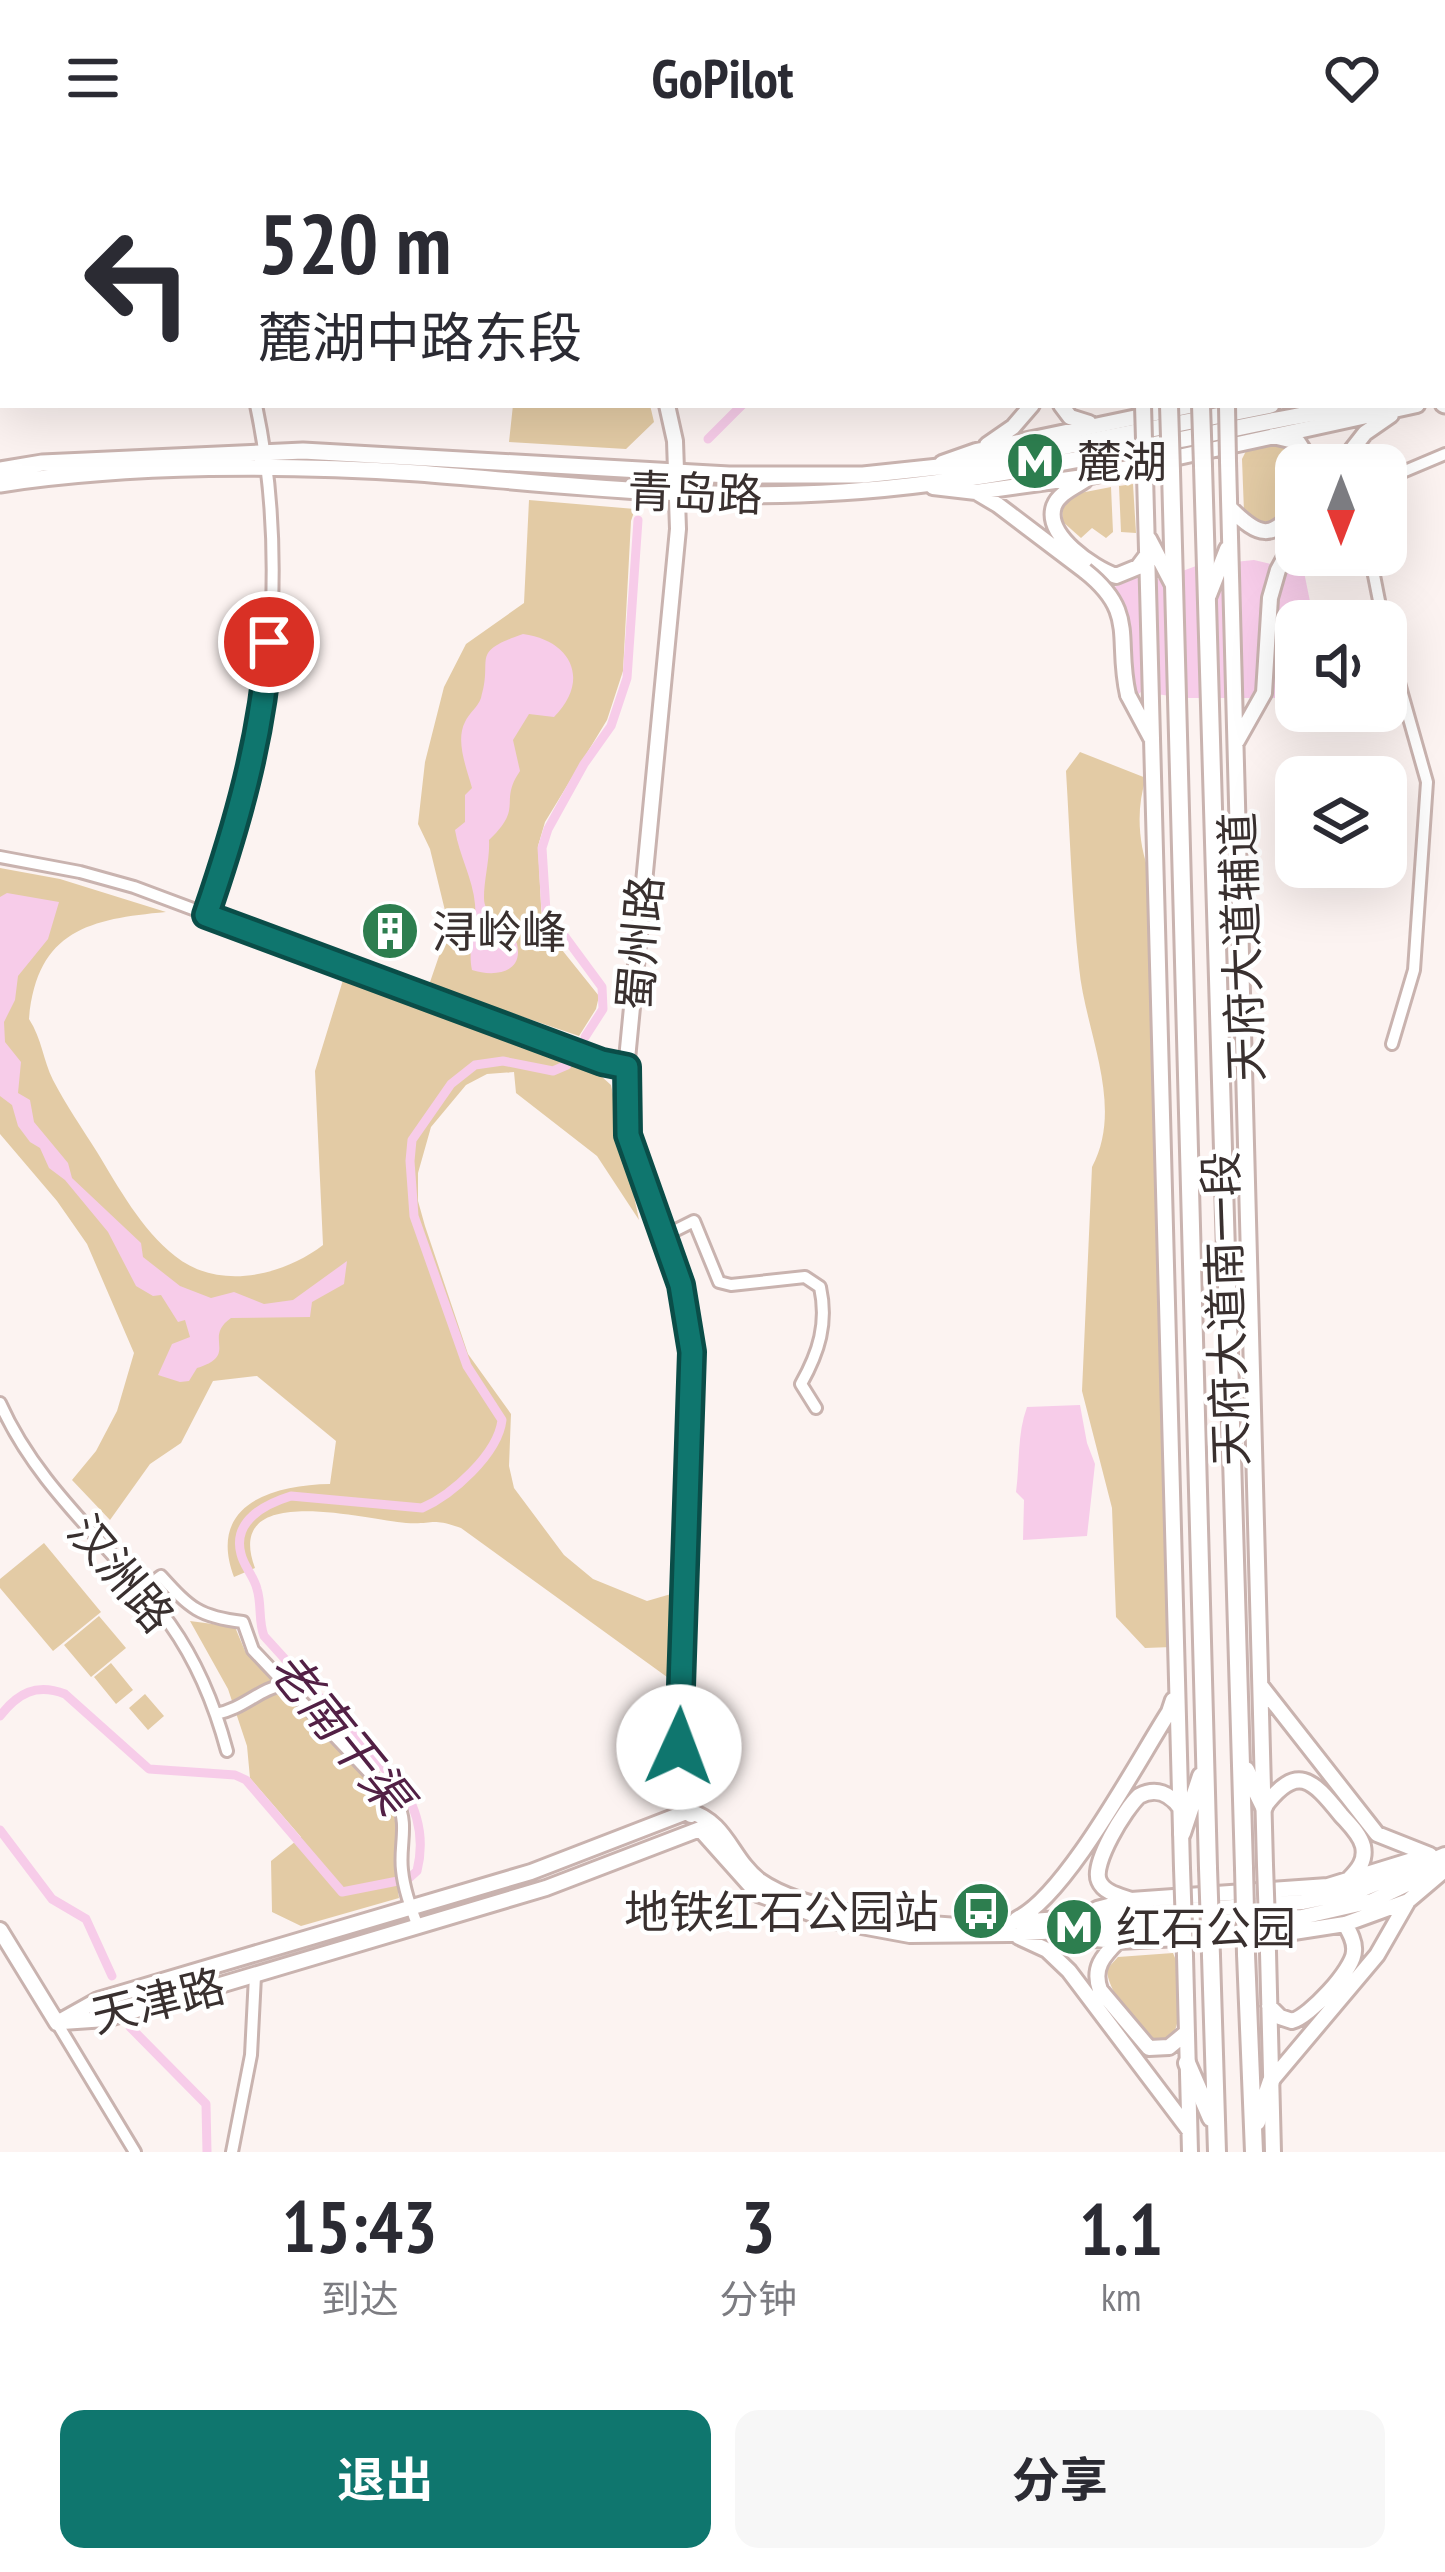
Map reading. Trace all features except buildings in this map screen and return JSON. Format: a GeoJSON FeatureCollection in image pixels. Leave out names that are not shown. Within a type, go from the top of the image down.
{"type":"FeatureCollection","features":[{"type":"Feature","properties":{"kind":"highway","name":"天府大道南一段"},"geometry":{"type":"LineString","coordinates":[[1169,408],[1171,471],[1158,565],[1174,588],[1217,2152]]}},
{"type":"Feature","properties":{"kind":"highway","name":"天府大道南一段"},"geometry":{"type":"LineString","coordinates":[[1198,408],[1203,466],[1220,558],[1208,600],[1209,702],[1254,2143]]}},
{"type":"Feature","properties":{"kind":"highway"},"geometry":{"type":"LineString","coordinates":[[1242,1762],[1264,1807]]}},
{"type":"Feature","properties":{"kind":"highway"},"geometry":{"type":"LineString","coordinates":[[1181,1833],[1206,1763]]}},
{"type":"Feature","properties":{"kind":"highway"},"geometry":{"type":"LineString","coordinates":[[1187,2063],[1216,2130]]}},
{"type":"Feature","properties":{"kind":"highway"},"geometry":{"type":"LineString","coordinates":[[1254,2143],[1271,2081]]}},
{"type":"Feature","properties":{"kind":"main road","name":"青岛路"},"geometry":{"type":"LineString","coordinates":[[927,478],[1255,408]]}},
{"type":"Feature","properties":{"kind":"main road","name":"青岛路"},"geometry":{"type":"LineString","coordinates":[[0,470],[42,464],[266,461],[679,494],[927,478],[1311,414],[1389,409]]}},
{"type":"Feature","properties":{"kind":"main road","name":"青岛路"},"geometry":{"type":"LineString","coordinates":[[0,484],[359,453],[677,473],[795,486]]}},
{"type":"Feature","properties":{"kind":"street"},"geometry":{"type":"LineString","coordinates":[[206,915],[242,814],[267,669],[271,559],[266,461],[257,408]]}},
{"type":"Feature","properties":{"kind":"street","name":"蜀州路"},"geometry":{"type":"LineString","coordinates":[[667,408],[679,494],[627,1067],[628,1135],[681,1285],[692,1352],[679,1747],[688,1811],[700,1829]]}},
{"type":"Feature","properties":{"kind":"street"},"geometry":{"type":"LineString","coordinates":[[927,478],[1013,427],[1029,408]]}},
{"type":"Feature","properties":{"kind":"street"},"geometry":{"type":"LineString","coordinates":[[1064,408],[1078,422],[1100,425]]}},
{"type":"Feature","properties":{"kind":"street"},"geometry":{"type":"LineString","coordinates":[[1091,476],[1060,496],[1054,507],[1055,529],[1104,572],[1116,576],[1158,565],[1147,534],[1143,408]]}},
{"type":"Feature","properties":{"kind":"street"},"geometry":{"type":"LineString","coordinates":[[976,451],[1183,408]]}},
{"type":"Feature","properties":{"kind":"street"},"geometry":{"type":"LineString","coordinates":[[1220,558],[1231,538],[1226,408]]}},
{"type":"Feature","properties":{"kind":"street"},"geometry":{"type":"LineString","coordinates":[[976,493],[1091,476],[1389,409]]}},
{"type":"Feature","properties":{"kind":"street"},"geometry":{"type":"LineString","coordinates":[[1356,444],[1389,409]]}},
{"type":"Feature","properties":{"kind":"street"},"geometry":{"type":"LineString","coordinates":[[1268,435],[1299,444]]}},
{"type":"Feature","properties":{"kind":"street"},"geometry":{"type":"LineString","coordinates":[[1407,470],[1445,454]]}},
{"type":"Feature","properties":{"kind":"street"},"geometry":{"type":"LineString","coordinates":[[927,478],[998,505],[1102,585],[1118,608],[1128,695],[1152,740]]}},
{"type":"Feature","properties":{"kind":"street"},"geometry":{"type":"LineString","coordinates":[[1230,509],[1245,524],[1267,532],[1275,528]]}},
{"type":"Feature","properties":{"kind":"street","name":"天府大道辅道"},"geometry":{"type":"LineString","coordinates":[[1220,558],[1234,700],[1273,2152]]}},
{"type":"Feature","properties":{"kind":"street","name":"天府大道辅道"},"geometry":{"type":"LineString","coordinates":[[1158,565],[1151,701],[1190,2152]]}},
{"type":"Feature","properties":{"kind":"street"},"geometry":{"type":"LineString","coordinates":[[1235,744],[1264,693],[1270,598],[1279,576]]}},
{"type":"Feature","properties":{"kind":"street"},"geometry":{"type":"LineString","coordinates":[[1392,1044],[1414,970],[1427,782],[1407,711]]}},
{"type":"Feature","properties":{"kind":"street"},"geometry":{"type":"LineString","coordinates":[[0,857],[108,879],[602,1062],[627,1067]]}},
{"type":"Feature","properties":{"kind":"street"},"geometry":{"type":"LineString","coordinates":[[664,1236],[694,1221],[719,1282],[731,1285],[805,1277],[820,1287],[825,1309],[817,1355],[801,1384],[816,1408]]}},
{"type":"Feature","properties":{"kind":"street","name":"汉洲路"},"geometry":{"type":"LineString","coordinates":[[0,1403],[58,1497],[142,1590],[190,1656],[227,1751]]}},
{"type":"Feature","properties":{"kind":"street"},"geometry":{"type":"LineString","coordinates":[[142,1590],[160,1576],[206,1617],[243,1622],[253,1650],[397,1802],[404,1824],[403,1880],[418,1927]]}},
{"type":"Feature","properties":{"kind":"street"},"geometry":{"type":"LineString","coordinates":[[216,1714],[234,1709],[263,1689],[285,1684]]}},
{"type":"Feature","properties":{"kind":"street"},"geometry":{"type":"LineString","coordinates":[[1008,1928],[1046,1899],[1066,1873],[1169,1712],[1178,1684]]}},
{"type":"Feature","properties":{"kind":"street"},"geometry":{"type":"LineString","coordinates":[[1261,1686],[1377,1834],[1440,1854]]}},
{"type":"Feature","properties":{"kind":"street"},"geometry":{"type":"LineString","coordinates":[[1264,1807],[1281,1785],[1292,1780],[1318,1787],[1364,1848],[1362,1864],[1347,1882]]}},
{"type":"Feature","properties":{"kind":"street"},"geometry":{"type":"LineString","coordinates":[[1131,1900],[1104,1888],[1098,1880],[1099,1860],[1139,1796],[1160,1791],[1180,1809]]}},
{"type":"Feature","properties":{"kind":"street"},"geometry":{"type":"LineString","coordinates":[[688,1811],[709,1817],[764,1884],[798,1899],[914,1924],[1008,1928],[1118,1941],[1287,1933],[1345,1924],[1408,1901]]}},
{"type":"Feature","properties":{"kind":"street","name":"天津路"},"geometry":{"type":"LineString","coordinates":[[57,2023],[98,2000],[531,1872],[688,1811]]}},
{"type":"Feature","properties":{"kind":"street"},"geometry":{"type":"LineString","coordinates":[[700,1829],[758,1894],[811,1914],[910,1935],[1008,1928],[1131,1900],[1304,1889],[1347,1882],[1440,1854]]}},
{"type":"Feature","properties":{"kind":"street","name":"天津路"},"geometry":{"type":"LineString","coordinates":[[57,2023],[106,2019],[418,1927],[546,1888],[700,1829]]}},
{"type":"Feature","properties":{"kind":"street"},"geometry":{"type":"LineString","coordinates":[[1063,1917],[1335,1898],[1388,1881],[1440,1854]]}},
{"type":"Feature","properties":{"kind":"street"},"geometry":{"type":"LineString","coordinates":[[1030,1933],[1327,1913],[1372,1901],[1445,1868]]}},
{"type":"Feature","properties":{"kind":"street"},"geometry":{"type":"LineString","coordinates":[[1271,2081],[1377,1955],[1408,1901],[1445,1868]]}},
{"type":"Feature","properties":{"kind":"street"},"geometry":{"type":"LineString","coordinates":[[1269,2006],[1280,2018],[1292,2021],[1306,2015],[1352,1964],[1354,1953],[1345,1924]]}},
{"type":"Feature","properties":{"kind":"street"},"geometry":{"type":"LineString","coordinates":[[1008,1928],[1047,1950],[1069,1971],[1189,2131]]}},
{"type":"Feature","properties":{"kind":"street"},"geometry":{"type":"LineString","coordinates":[[0,1930],[135,2152]]}},
{"type":"Feature","properties":{"kind":"street"},"geometry":{"type":"LineString","coordinates":[[1118,1941],[1096,1971],[1100,1990],[1149,2048],[1169,2047],[1186,2033]]}},
{"type":"Feature","properties":{"kind":"street"},"geometry":{"type":"LineString","coordinates":[[232,2152],[251,2055],[255,1976]]}},
{"type":"Feature","properties":{"kind":"shaded area"},"geometry":{"type":"Polygon","coordinates":[[[513,408],[651,408],[654,422],[626,449],[509,442],[513,408]]]}},
{"type":"Feature","properties":{"kind":"shaded area"},"geometry":{"type":"Polygon","coordinates":[[[1275,446],[1275,520],[1266,524],[1244,512],[1242,459],[1246,451],[1275,446]]]}},
{"type":"Feature","properties":{"kind":"shaded area"},"geometry":{"type":"Polygon","coordinates":[[[1133,484],[1136,533],[1121,532],[1119,486],[1133,484]]]}},
{"type":"Feature","properties":{"kind":"shaded area"},"geometry":{"type":"Polygon","coordinates":[[[1111,487],[1113,532],[1106,538],[1092,528],[1081,538],[1063,522],[1062,509],[1075,494],[1111,487]]]}},
{"type":"Feature","properties":{"kind":"shaded area"},"geometry":{"type":"Polygon","coordinates":[[[529,500],[635,509],[623,671],[607,720],[545,822],[538,846],[542,925],[599,996],[579,1036],[429,985],[449,927],[430,849],[418,824],[425,762],[444,687],[466,644],[524,603],[529,500]]]}},
{"type":"Feature","properties":{"kind":"shaded area"},"geometry":{"type":"Polygon","coordinates":[[[1254,560],[1275,565],[1275,576],[1305,576],[1310,600],[1275,600],[1275,698],[1119,695],[1114,587],[1136,578],[1161,579],[1196,566],[1254,560]]]}},
{"type":"Feature","properties":{"kind":"shaded area"},"geometry":{"type":"Polygon","coordinates":[[[523,634],[554,645],[571,665],[573,677],[565,703],[554,717],[529,714],[513,740],[520,771],[506,819],[489,840],[484,898],[488,912],[514,937],[518,954],[505,971],[489,973],[472,970],[475,904],[455,830],[465,822],[465,795],[472,788],[461,738],[481,698],[489,652],[523,634]]]}},
{"type":"Feature","properties":{"kind":"shaded area"},"geometry":{"type":"Polygon","coordinates":[[[1080,752],[1146,778],[1140,826],[1150,874],[1172,1647],[1145,1648],[1116,1617],[1112,1508],[1082,1391],[1092,1167],[1105,1119],[1100,1068],[1079,967],[1073,894],[1066,771],[1080,752]]]}},
{"type":"Feature","properties":{"kind":"shaded area"},"geometry":{"type":"Polygon","coordinates":[[[0,868],[60,879],[166,912],[114,919],[72,935],[43,966],[29,1019],[53,1080],[122,1194],[163,1245],[192,1267],[230,1276],[250,1275],[289,1265],[323,1245],[315,1071],[343,980],[601,1076],[611,1085],[639,1220],[597,1156],[516,1093],[514,1072],[487,1074],[466,1085],[431,1127],[418,1173],[418,1201],[468,1354],[511,1414],[509,1466],[514,1488],[564,1555],[593,1579],[647,1601],[671,1594],[667,1677],[461,1528],[443,1523],[303,1511],[277,1514],[259,1523],[250,1541],[255,1568],[234,1577],[228,1552],[229,1532],[237,1516],[267,1495],[330,1484],[336,1441],[257,1376],[213,1381],[181,1443],[150,1464],[110,1520],[72,1480],[96,1451],[117,1411],[134,1353],[87,1244],[0,1134],[0,868]]]}},
{"type":"Feature","properties":{"kind":"shaded area"},"geometry":{"type":"Polygon","coordinates":[[[7,893],[59,902],[48,939],[18,976],[15,1000],[4,1022],[5,1042],[21,1062],[18,1093],[30,1100],[34,1122],[68,1163],[72,1178],[141,1243],[143,1257],[180,1286],[211,1298],[234,1292],[264,1304],[293,1300],[347,1261],[344,1284],[312,1302],[310,1317],[231,1318],[220,1332],[216,1358],[197,1368],[189,1381],[158,1375],[172,1344],[190,1337],[185,1320],[178,1322],[161,1295],[153,1296],[136,1286],[108,1232],[65,1180],[49,1168],[40,1148],[18,1126],[12,1105],[0,1096],[0,897],[7,893]]]}},
{"type":"Feature","properties":{"kind":"shaded area"},"geometry":{"type":"Polygon","coordinates":[[[1080,1405],[1095,1464],[1087,1536],[1023,1540],[1024,1500],[1016,1492],[1027,1407],[1080,1405]]]}},
{"type":"Feature","properties":{"kind":"shaded area"},"geometry":{"type":"Polygon","coordinates":[[[44,1543],[101,1612],[53,1651],[0,1588],[0,1579],[44,1543]]]}},
{"type":"Feature","properties":{"kind":"shaded area"},"geometry":{"type":"Polygon","coordinates":[[[99,1616],[126,1648],[91,1677],[64,1645],[99,1616]]]}},
{"type":"Feature","properties":{"kind":"shaded area"},"geometry":{"type":"Polygon","coordinates":[[[190,1621],[235,1627],[245,1651],[390,1804],[399,1898],[301,1926],[272,1912],[271,1861],[301,1837],[250,1778],[247,1746],[228,1689],[190,1621]]]}},
{"type":"Feature","properties":{"kind":"shaded area"},"geometry":{"type":"Polygon","coordinates":[[[111,1663],[133,1690],[116,1704],[94,1677],[111,1663]]]}},
{"type":"Feature","properties":{"kind":"shaded area"},"geometry":{"type":"Polygon","coordinates":[[[145,1694],[164,1716],[148,1730],[129,1708],[145,1694]]]}},
{"type":"Feature","properties":{"kind":"shaded area"},"geometry":{"type":"Polygon","coordinates":[[[1173,1953],[1180,1983],[1176,2027],[1170,2037],[1152,2039],[1121,2004],[1107,1969],[1118,1957],[1173,1953]]]}},
{"type":"Feature","properties":{"kind":"waterway","name":"老南干渠"},"geometry":{"type":"LineString","coordinates":[[708,439],[739,408]]}},
{"type":"Feature","properties":{"kind":"waterway","name":"老南干渠"},"geometry":{"type":"LineString","coordinates":[[585,1037],[603,1009],[602,987],[546,911],[542,848],[584,764],[611,726],[627,678],[638,520]]}},
{"type":"Feature","properties":{"kind":"waterway","name":"老南干渠"},"geometry":{"type":"LineString","coordinates":[[0,1716],[28,1692],[55,1691],[65,1694],[149,1769],[235,1775],[246,1780],[342,1892],[408,1879],[417,1871],[419,1829],[405,1791],[264,1636],[257,1589],[239,1542],[253,1516],[291,1496],[422,1508],[447,1494],[492,1446],[502,1420],[467,1366],[414,1216],[412,1140],[451,1084],[475,1065],[503,1061],[553,1071],[567,1065]]}},
{"type":"Feature","properties":{"kind":"waterway","name":"老南干渠"},"geometry":{"type":"LineString","coordinates":[[0,1830],[52,1899],[86,1919],[112,1976]]}},
{"type":"Feature","properties":{"kind":"waterway","name":"老南干渠"},"geometry":{"type":"LineString","coordinates":[[130,2027],[206,2104],[207,2152]]}},
{"type":"Feature","properties":{"kind":"place","name":"麓湖"},"geometry":{"type":"Point","coordinates":[1035,461]}},
{"type":"Feature","properties":{"kind":"place","name":"浔岭峰"},"geometry":{"type":"Point","coordinates":[390,931]}},
{"type":"Feature","properties":{"kind":"place","name":"地铁红石公园站"},"geometry":{"type":"Point","coordinates":[981,1911]}},
{"type":"Feature","properties":{"kind":"place","name":"红石公园"},"geometry":{"type":"Point","coordinates":[1074,1927]}},
{"type":"Feature","properties":{"kind":"route"},"geometry":{"type":"LineString","coordinates":[[269,642],[258,737],[242,814],[206,915],[602,1062],[627,1067],[628,1135],[681,1285],[692,1352],[679,1747]]}}]}
